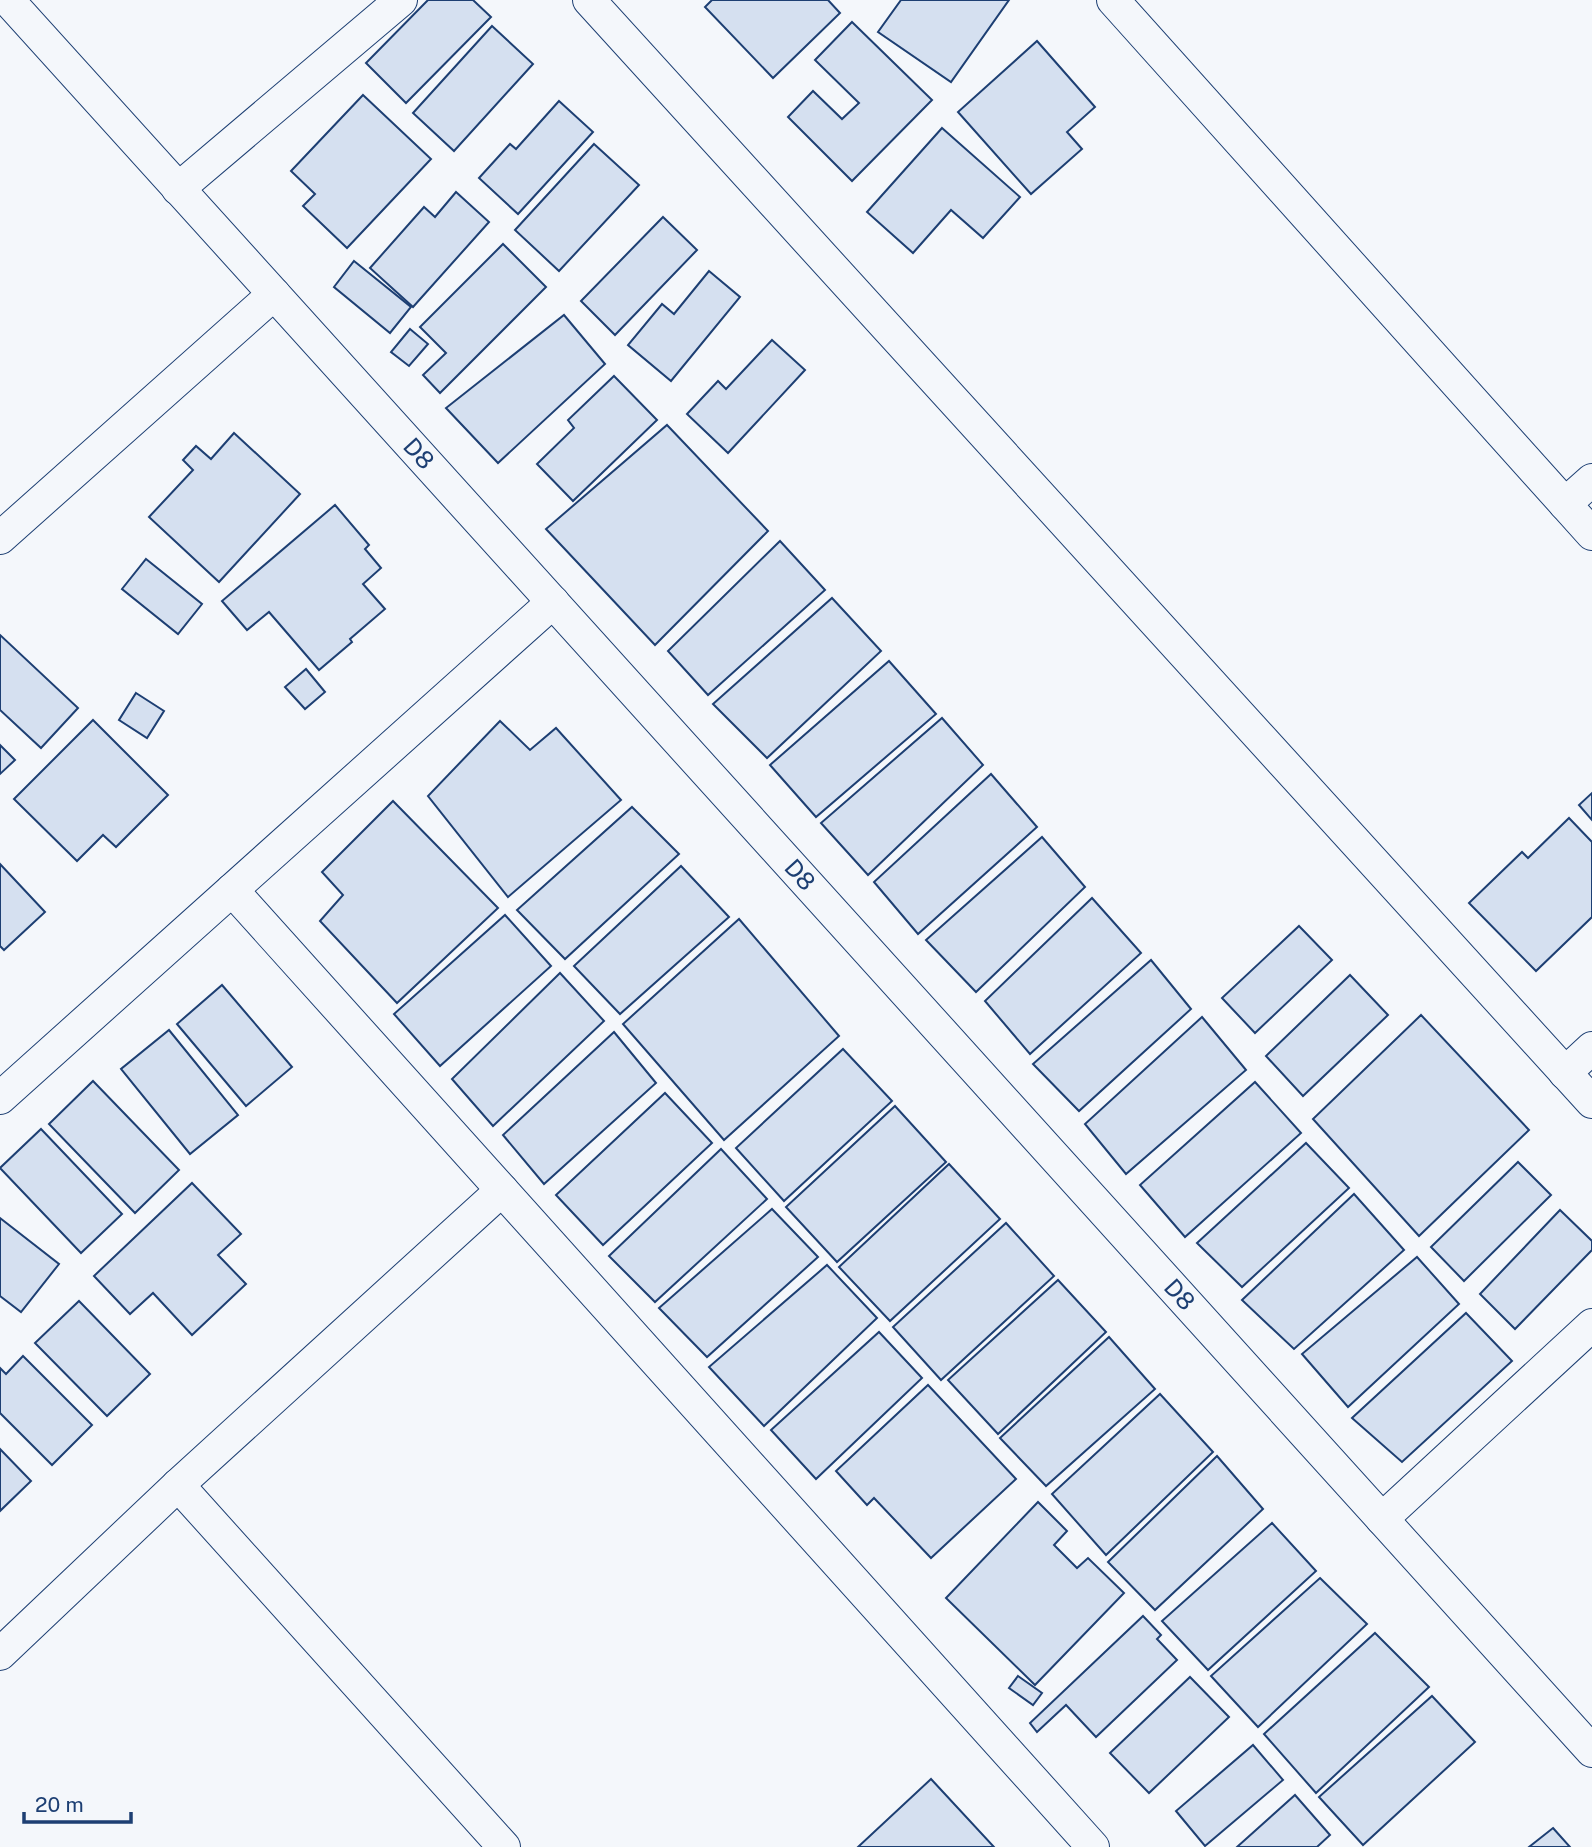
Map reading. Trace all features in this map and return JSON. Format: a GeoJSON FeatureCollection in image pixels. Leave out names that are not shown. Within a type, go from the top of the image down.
{"type":"FeatureCollection","features":[{"type":"Feature","properties":{"kind":"street","name":"D8"},"geometry":{"type":"LineString","coordinates":[[8,0],[1592,1751]]}},
{"type":"Feature","properties":{"kind":"street"},"geometry":{"type":"LineString","coordinates":[[178,189],[401,0]]}},
{"type":"Feature","properties":{"kind":"street"},"geometry":{"type":"LineString","coordinates":[[589,0],[1592,1102]]}},
{"type":"Feature","properties":{"kind":"street"},"geometry":{"type":"LineString","coordinates":[[1113,0],[1592,534]]}},
{"type":"Feature","properties":{"kind":"street"},"geometry":{"type":"LineString","coordinates":[[0,538],[274,294]]}},
{"type":"Feature","properties":{"kind":"street"},"geometry":{"type":"LineString","coordinates":[[1565,504],[1592,480]]}},
{"type":"Feature","properties":{"kind":"street"},"geometry":{"type":"LineString","coordinates":[[0,1098],[553,602]]}},
{"type":"Feature","properties":{"kind":"street"},"geometry":{"type":"LineString","coordinates":[[232,890],[1093,1847]]}},
{"type":"Feature","properties":{"kind":"street"},"geometry":{"type":"LineString","coordinates":[[1565,1073],[1592,1048]]}},
{"type":"Feature","properties":{"kind":"street"},"geometry":{"type":"LineString","coordinates":[[0,1654],[178,1485],[502,1190]]}},
{"type":"Feature","properties":{"kind":"street"},"geometry":{"type":"LineString","coordinates":[[1382,1519],[1592,1325]]}},
{"type":"Feature","properties":{"kind":"street"},"geometry":{"type":"LineString","coordinates":[[178,1485],[504,1847]]}},
{"type":"Feature","properties":{"kind":"building"},"geometry":{"type":"Polygon","coordinates":[[[428,0],[473,0],[491,17],[406,103],[366,63],[428,0]]]}},
{"type":"Feature","properties":{"kind":"building"},"geometry":{"type":"Polygon","coordinates":[[[712,0],[828,0],[840,13],[773,78],[705,7],[712,0]]]}},
{"type":"Feature","properties":{"kind":"building"},"geometry":{"type":"Polygon","coordinates":[[[901,0],[1009,0],[951,82],[878,32],[901,0]]]}},
{"type":"Feature","properties":{"kind":"building"},"geometry":{"type":"Polygon","coordinates":[[[852,22],[932,100],[852,181],[788,117],[813,91],[842,119],[859,103],[815,60],[852,22]]]}},
{"type":"Feature","properties":{"kind":"building"},"geometry":{"type":"Polygon","coordinates":[[[492,26],[533,64],[454,151],[413,113],[492,26]]]}},
{"type":"Feature","properties":{"kind":"building"},"geometry":{"type":"Polygon","coordinates":[[[1037,41],[1095,107],[1067,132],[1082,149],[1031,194],[958,112],[1037,41]]]}},
{"type":"Feature","properties":{"kind":"building"},"geometry":{"type":"Polygon","coordinates":[[[363,95],[431,159],[347,248],[303,206],[315,194],[291,171],[363,95]]]}},
{"type":"Feature","properties":{"kind":"building"},"geometry":{"type":"Polygon","coordinates":[[[559,101],[593,132],[518,214],[479,178],[510,144],[516,149],[559,101]]]}},
{"type":"Feature","properties":{"kind":"building"},"geometry":{"type":"Polygon","coordinates":[[[942,128],[1020,197],[983,238],[951,210],[913,253],[867,212],[942,128]]]}},
{"type":"Feature","properties":{"kind":"building"},"geometry":{"type":"Polygon","coordinates":[[[594,144],[639,185],[559,271],[515,230],[594,144]]]}},
{"type":"Feature","properties":{"kind":"building"},"geometry":{"type":"Polygon","coordinates":[[[456,192],[489,222],[413,307],[370,268],[424,207],[435,217],[456,192]]]}},
{"type":"Feature","properties":{"kind":"building"},"geometry":{"type":"Polygon","coordinates":[[[663,217],[697,250],[615,335],[581,301],[663,217]]]}},
{"type":"Feature","properties":{"kind":"building"},"geometry":{"type":"Polygon","coordinates":[[[503,244],[546,287],[440,393],[423,375],[446,353],[420,327],[503,244]]]}},
{"type":"Feature","properties":{"kind":"building"},"geometry":{"type":"Polygon","coordinates":[[[354,261],[411,307],[390,333],[334,287],[354,261]]]}},
{"type":"Feature","properties":{"kind":"building"},"geometry":{"type":"Polygon","coordinates":[[[709,271],[740,297],[671,381],[628,345],[662,304],[674,314],[709,271]]]}},
{"type":"Feature","properties":{"kind":"building"},"geometry":{"type":"Polygon","coordinates":[[[564,315],[605,364],[498,463],[446,408],[564,315]]]}},
{"type":"Feature","properties":{"kind":"building"},"geometry":{"type":"Polygon","coordinates":[[[410,329],[428,344],[409,366],[391,352],[410,329]]]}},
{"type":"Feature","properties":{"kind":"building"},"geometry":{"type":"Polygon","coordinates":[[[772,340],[805,370],[728,453],[687,414],[718,381],[726,389],[772,340]]]}},
{"type":"Feature","properties":{"kind":"building"},"geometry":{"type":"Polygon","coordinates":[[[614,376],[657,420],[573,501],[537,464],[574,428],[568,420],[614,376]]]}},
{"type":"Feature","properties":{"kind":"building"},"geometry":{"type":"Polygon","coordinates":[[[667,425],[768,531],[655,645],[546,529],[667,425]]]}},
{"type":"Feature","properties":{"kind":"building"},"geometry":{"type":"Polygon","coordinates":[[[234,433],[300,494],[219,582],[149,517],[193,470],[183,460],[196,446],[211,459],[234,433]]]}},
{"type":"Feature","properties":{"kind":"building"},"geometry":{"type":"Polygon","coordinates":[[[335,505],[369,545],[365,549],[381,568],[363,584],[385,609],[319,670],[269,612],[247,630],[222,601],[335,505]]]}},
{"type":"Feature","properties":{"kind":"building"},"geometry":{"type":"Polygon","coordinates":[[[780,541],[825,590],[708,695],[668,651],[780,541]]]}},
{"type":"Feature","properties":{"kind":"building"},"geometry":{"type":"Polygon","coordinates":[[[146,559],[202,604],[178,634],[122,589],[146,559]]]}},
{"type":"Feature","properties":{"kind":"building"},"geometry":{"type":"Polygon","coordinates":[[[832,598],[881,651],[767,758],[713,704],[832,598]]]}},
{"type":"Feature","properties":{"kind":"building"},"geometry":{"type":"Polygon","coordinates":[[[0,635],[78,708],[41,748],[0,710],[0,635]]]}},
{"type":"Feature","properties":{"kind":"building"},"geometry":{"type":"Polygon","coordinates":[[[889,661],[936,714],[816,817],[770,765],[889,661]]]}},
{"type":"Feature","properties":{"kind":"building"},"geometry":{"type":"Polygon","coordinates":[[[306,669],[325,692],[305,709],[285,687],[306,669]]]}},
{"type":"Feature","properties":{"kind":"building"},"geometry":{"type":"Polygon","coordinates":[[[136,693],[164,711],[147,738],[119,720],[136,693]]]}},
{"type":"Feature","properties":{"kind":"building"},"geometry":{"type":"Polygon","coordinates":[[[942,718],[983,765],[868,875],[821,823],[942,718]]]}},
{"type":"Feature","properties":{"kind":"building"},"geometry":{"type":"Polygon","coordinates":[[[93,720],[168,795],[116,847],[103,835],[77,861],[14,799],[93,720]]]}},
{"type":"Feature","properties":{"kind":"building"},"geometry":{"type":"Polygon","coordinates":[[[500,721],[530,750],[556,728],[621,800],[508,897],[428,796],[500,721]]]}},
{"type":"Feature","properties":{"kind":"building"},"geometry":{"type":"Polygon","coordinates":[[[0,745],[15,760],[0,774],[0,745]]]}},
{"type":"Feature","properties":{"kind":"building"},"geometry":{"type":"Polygon","coordinates":[[[991,774],[1037,827],[918,934],[874,882],[991,774]]]}},
{"type":"Feature","properties":{"kind":"building"},"geometry":{"type":"Polygon","coordinates":[[[1592,793],[1592,820],[1579,805],[1592,793]]]}},
{"type":"Feature","properties":{"kind":"building"},"geometry":{"type":"Polygon","coordinates":[[[393,801],[498,908],[397,1003],[320,921],[343,895],[322,872],[393,801]]]}},
{"type":"Feature","properties":{"kind":"building"},"geometry":{"type":"Polygon","coordinates":[[[632,807],[679,854],[565,959],[517,910],[632,807]]]}},
{"type":"Feature","properties":{"kind":"building"},"geometry":{"type":"Polygon","coordinates":[[[1569,818],[1592,842],[1592,917],[1536,971],[1469,903],[1522,852],[1528,858],[1569,818]]]}},
{"type":"Feature","properties":{"kind":"building"},"geometry":{"type":"Polygon","coordinates":[[[1042,837],[1085,887],[976,992],[926,940],[1042,837]]]}},
{"type":"Feature","properties":{"kind":"building"},"geometry":{"type":"Polygon","coordinates":[[[0,864],[45,912],[4,950],[0,946],[0,864]]]}},
{"type":"Feature","properties":{"kind":"building"},"geometry":{"type":"Polygon","coordinates":[[[681,866],[729,917],[620,1014],[574,966],[681,866]]]}},
{"type":"Feature","properties":{"kind":"building"},"geometry":{"type":"Polygon","coordinates":[[[1092,898],[1141,953],[1030,1054],[985,1001],[1092,898]]]}},
{"type":"Feature","properties":{"kind":"building"},"geometry":{"type":"Polygon","coordinates":[[[505,915],[551,966],[440,1066],[394,1014],[505,915]]]}},
{"type":"Feature","properties":{"kind":"building"},"geometry":{"type":"Polygon","coordinates":[[[739,919],[839,1036],[724,1140],[623,1024],[739,919]]]}},
{"type":"Feature","properties":{"kind":"building"},"geometry":{"type":"Polygon","coordinates":[[[1299,926],[1332,960],[1255,1033],[1222,998],[1299,926]]]}},
{"type":"Feature","properties":{"kind":"building"},"geometry":{"type":"Polygon","coordinates":[[[1151,960],[1191,1009],[1079,1111],[1033,1064],[1151,960]]]}},
{"type":"Feature","properties":{"kind":"building"},"geometry":{"type":"Polygon","coordinates":[[[560,973],[604,1021],[493,1126],[452,1079],[560,973]]]}},
{"type":"Feature","properties":{"kind":"building"},"geometry":{"type":"Polygon","coordinates":[[[1350,975],[1388,1015],[1303,1096],[1266,1056],[1350,975]]]}},
{"type":"Feature","properties":{"kind":"building"},"geometry":{"type":"Polygon","coordinates":[[[222,985],[292,1067],[246,1106],[177,1024],[222,985]]]}},
{"type":"Feature","properties":{"kind":"building"},"geometry":{"type":"Polygon","coordinates":[[[1421,1015],[1529,1130],[1419,1236],[1313,1119],[1421,1015]]]}},
{"type":"Feature","properties":{"kind":"building"},"geometry":{"type":"Polygon","coordinates":[[[1202,1017],[1246,1070],[1126,1174],[1085,1124],[1202,1017]]]}},
{"type":"Feature","properties":{"kind":"building"},"geometry":{"type":"Polygon","coordinates":[[[169,1030],[238,1115],[190,1154],[121,1069],[169,1030]]]}},
{"type":"Feature","properties":{"kind":"building"},"geometry":{"type":"Polygon","coordinates":[[[614,1032],[656,1083],[544,1184],[503,1135],[614,1032]]]}},
{"type":"Feature","properties":{"kind":"building"},"geometry":{"type":"Polygon","coordinates":[[[843,1049],[892,1101],[784,1201],[736,1148],[843,1049]]]}},
{"type":"Feature","properties":{"kind":"building"},"geometry":{"type":"Polygon","coordinates":[[[93,1081],[179,1170],[135,1213],[49,1124],[93,1081]]]}},
{"type":"Feature","properties":{"kind":"building"},"geometry":{"type":"Polygon","coordinates":[[[1255,1082],[1301,1133],[1185,1237],[1140,1185],[1255,1082]]]}},
{"type":"Feature","properties":{"kind":"building"},"geometry":{"type":"Polygon","coordinates":[[[665,1093],[712,1143],[603,1245],[556,1195],[665,1093]]]}},
{"type":"Feature","properties":{"kind":"building"},"geometry":{"type":"Polygon","coordinates":[[[895,1106],[946,1162],[837,1262],[786,1207],[895,1106]]]}},
{"type":"Feature","properties":{"kind":"building"},"geometry":{"type":"Polygon","coordinates":[[[41,1129],[122,1214],[81,1253],[0,1168],[41,1129]]]}},
{"type":"Feature","properties":{"kind":"building"},"geometry":{"type":"Polygon","coordinates":[[[1306,1143],[1349,1188],[1242,1287],[1197,1243],[1306,1143]]]}},
{"type":"Feature","properties":{"kind":"building"},"geometry":{"type":"Polygon","coordinates":[[[721,1149],[767,1199],[655,1302],[609,1256],[721,1149]]]}},
{"type":"Feature","properties":{"kind":"building"},"geometry":{"type":"Polygon","coordinates":[[[1518,1162],[1551,1195],[1464,1281],[1431,1247],[1518,1162]]]}},
{"type":"Feature","properties":{"kind":"building"},"geometry":{"type":"Polygon","coordinates":[[[949,1164],[1000,1219],[890,1321],[839,1267],[949,1164]]]}},
{"type":"Feature","properties":{"kind":"building"},"geometry":{"type":"Polygon","coordinates":[[[192,1183],[241,1234],[218,1255],[246,1284],[192,1335],[153,1293],[130,1314],[94,1276],[192,1183]]]}},
{"type":"Feature","properties":{"kind":"building"},"geometry":{"type":"Polygon","coordinates":[[[1354,1194],[1404,1250],[1294,1349],[1242,1300],[1354,1194]]]}},
{"type":"Feature","properties":{"kind":"building"},"geometry":{"type":"Polygon","coordinates":[[[772,1209],[818,1257],[707,1357],[659,1308],[772,1209]]]}},
{"type":"Feature","properties":{"kind":"building"},"geometry":{"type":"Polygon","coordinates":[[[1560,1210],[1592,1241],[1592,1250],[1515,1329],[1480,1294],[1560,1210]]]}},
{"type":"Feature","properties":{"kind":"building"},"geometry":{"type":"Polygon","coordinates":[[[0,1218],[59,1264],[21,1312],[0,1296],[0,1218]]]}},
{"type":"Feature","properties":{"kind":"building"},"geometry":{"type":"Polygon","coordinates":[[[1006,1223],[1054,1276],[941,1380],[893,1327],[1006,1223]]]}},
{"type":"Feature","properties":{"kind":"building"},"geometry":{"type":"Polygon","coordinates":[[[1417,1257],[1459,1304],[1348,1407],[1302,1354],[1417,1257]]]}},
{"type":"Feature","properties":{"kind":"building"},"geometry":{"type":"Polygon","coordinates":[[[827,1265],[877,1318],[764,1426],[709,1367],[827,1265]]]}},
{"type":"Feature","properties":{"kind":"building"},"geometry":{"type":"Polygon","coordinates":[[[1058,1280],[1106,1332],[998,1434],[948,1380],[1058,1280]]]}},
{"type":"Feature","properties":{"kind":"building"},"geometry":{"type":"Polygon","coordinates":[[[79,1301],[150,1374],[107,1416],[35,1343],[79,1301]]]}},
{"type":"Feature","properties":{"kind":"building"},"geometry":{"type":"Polygon","coordinates":[[[1466,1313],[1512,1361],[1402,1462],[1352,1418],[1466,1313]]]}},
{"type":"Feature","properties":{"kind":"building"},"geometry":{"type":"Polygon","coordinates":[[[879,1332],[922,1378],[816,1479],[771,1430],[879,1332]]]}},
{"type":"Feature","properties":{"kind":"building"},"geometry":{"type":"Polygon","coordinates":[[[1109,1337],[1155,1389],[1046,1486],[1000,1438],[1109,1337]]]}},
{"type":"Feature","properties":{"kind":"building"},"geometry":{"type":"Polygon","coordinates":[[[23,1356],[92,1425],[52,1465],[0,1413],[0,1368],[6,1374],[23,1356]]]}},
{"type":"Feature","properties":{"kind":"building"},"geometry":{"type":"Polygon","coordinates":[[[928,1385],[1016,1479],[931,1558],[874,1498],[867,1505],[836,1471],[928,1385]]]}},
{"type":"Feature","properties":{"kind":"building"},"geometry":{"type":"Polygon","coordinates":[[[1160,1394],[1213,1452],[1106,1555],[1052,1494],[1160,1394]]]}},
{"type":"Feature","properties":{"kind":"building"},"geometry":{"type":"Polygon","coordinates":[[[0,1449],[31,1481],[0,1511],[0,1449]]]}},
{"type":"Feature","properties":{"kind":"building"},"geometry":{"type":"Polygon","coordinates":[[[1217,1456],[1263,1509],[1155,1610],[1108,1562],[1217,1456]]]}},
{"type":"Feature","properties":{"kind":"building"},"geometry":{"type":"Polygon","coordinates":[[[1038,1502],[1067,1531],[1054,1545],[1077,1568],[1088,1558],[1124,1593],[1035,1685],[946,1598],[1038,1502]]]}},
{"type":"Feature","properties":{"kind":"building"},"geometry":{"type":"Polygon","coordinates":[[[1272,1523],[1316,1571],[1208,1670],[1162,1621],[1272,1523]]]}},
{"type":"Feature","properties":{"kind":"building"},"geometry":{"type":"Polygon","coordinates":[[[1320,1578],[1367,1624],[1258,1727],[1211,1676],[1320,1578]]]}},
{"type":"Feature","properties":{"kind":"building"},"geometry":{"type":"Polygon","coordinates":[[[1143,1616],[1161,1635],[1157,1639],[1177,1660],[1096,1737],[1066,1705],[1037,1732],[1030,1723],[1143,1616]]]}},
{"type":"Feature","properties":{"kind":"building"},"geometry":{"type":"Polygon","coordinates":[[[1375,1633],[1429,1687],[1316,1793],[1264,1734],[1375,1633]]]}},
{"type":"Feature","properties":{"kind":"building"},"geometry":{"type":"Polygon","coordinates":[[[1018,1676],[1042,1693],[1033,1705],[1009,1688],[1018,1676]]]}},
{"type":"Feature","properties":{"kind":"building"},"geometry":{"type":"Polygon","coordinates":[[[1190,1677],[1229,1717],[1149,1793],[1110,1753],[1190,1677]]]}},
{"type":"Feature","properties":{"kind":"building"},"geometry":{"type":"Polygon","coordinates":[[[1432,1696],[1475,1742],[1363,1845],[1319,1797],[1432,1696]]]}},
{"type":"Feature","properties":{"kind":"building"},"geometry":{"type":"Polygon","coordinates":[[[1253,1745],[1283,1780],[1205,1846],[1176,1811],[1253,1745]]]}},
{"type":"Feature","properties":{"kind":"building"},"geometry":{"type":"Polygon","coordinates":[[[931,1779],[994,1847],[858,1847],[931,1779]]]}},
{"type":"Feature","properties":{"kind":"building"},"geometry":{"type":"Polygon","coordinates":[[[1295,1795],[1330,1835],[1317,1847],[1237,1847],[1295,1795]]]}},
{"type":"Feature","properties":{"kind":"building"},"geometry":{"type":"Polygon","coordinates":[[[1553,1828],[1570,1847],[1529,1847],[1553,1828]]]}}]}
